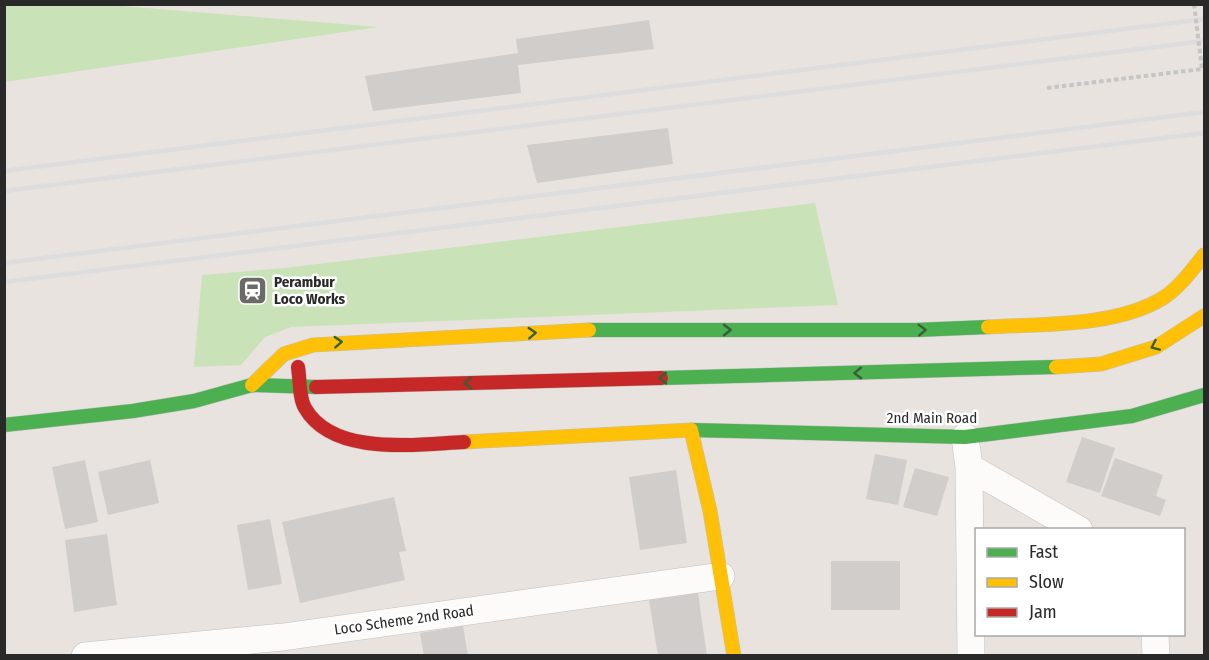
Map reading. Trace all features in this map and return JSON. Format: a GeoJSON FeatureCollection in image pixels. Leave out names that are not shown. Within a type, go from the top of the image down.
{"type":"FeatureCollection","features":[{"type":"Feature","properties":{"kind":"main road"},"geometry":{"type":"LineString","coordinates":[[252,385],[270,363],[295,347],[326,343],[585,330],[916,330],[1061,323],[1120,315],[1163,298],[1185,278],[1204,255]]}},
{"type":"Feature","properties":{"kind":"main road"},"geometry":{"type":"LineString","coordinates":[[4,425],[133,411],[194,401],[252,385],[301,386],[1058,368],[1101,364],[1156,347],[1204,316]]}},
{"type":"Feature","properties":{"kind":"main road","name":"2nd Main Road"},"geometry":{"type":"LineString","coordinates":[[295,347],[304,407],[326,431],[381,446],[691,430],[965,436],[1131,416],[1204,395]]}},
{"type":"Feature","properties":{"kind":"main road"},"geometry":{"type":"LineString","coordinates":[[691,430],[710,511],[734,656]]}},
{"type":"Feature","properties":{"kind":"street"},"geometry":{"type":"LineString","coordinates":[[965,436],[969,467],[971,656]]}},
{"type":"Feature","properties":{"kind":"street"},"geometry":{"type":"LineString","coordinates":[[969,467],[1076,528]]}},
{"type":"Feature","properties":{"kind":"street","name":"Loco Scheme 2nd Road"},"geometry":{"type":"LineString","coordinates":[[85,656],[284,646],[722,576]]}},
{"type":"Feature","properties":{"kind":"street"},"geometry":{"type":"LineString","coordinates":[[1155,636],[1156,656]]}},
{"type":"Feature","properties":{"kind":"path"},"geometry":{"type":"LineString","coordinates":[[1047,88],[1202,69],[1194,4]]}},
{"type":"Feature","properties":{"kind":"green space"},"geometry":{"type":"Polygon","coordinates":[[[4,5],[110,5],[378,27],[5,82],[4,5]]]}},
{"type":"Feature","properties":{"kind":"green space"},"geometry":{"type":"Polygon","coordinates":[[[815,203],[838,305],[291,327],[265,337],[241,365],[194,367],[202,275],[285,268],[815,203]]]}},
{"type":"Feature","properties":{"kind":"building"},"geometry":{"type":"Polygon","coordinates":[[[649,20],[654,49],[518,65],[521,93],[373,111],[365,76],[518,53],[516,39],[649,20]]]}},
{"type":"Feature","properties":{"kind":"building"},"geometry":{"type":"Polygon","coordinates":[[[668,128],[673,164],[537,183],[527,145],[668,128]]]}},
{"type":"Feature","properties":{"kind":"building"},"geometry":{"type":"Polygon","coordinates":[[[1082,437],[1115,448],[1100,493],[1066,482],[1082,437]]]}},
{"type":"Feature","properties":{"kind":"building"},"geometry":{"type":"Polygon","coordinates":[[[875,454],[907,460],[898,505],[866,499],[875,454]]]}},
{"type":"Feature","properties":{"kind":"building"},"geometry":{"type":"Polygon","coordinates":[[[1115,458],[1163,475],[1156,496],[1166,500],[1160,516],[1101,496],[1115,458]]]}},
{"type":"Feature","properties":{"kind":"building"},"geometry":{"type":"Polygon","coordinates":[[[85,460],[98,522],[65,529],[52,467],[85,460]]]}},
{"type":"Feature","properties":{"kind":"building"},"geometry":{"type":"Polygon","coordinates":[[[150,460],[159,503],[108,515],[98,472],[150,460]]]}},
{"type":"Feature","properties":{"kind":"building"},"geometry":{"type":"Polygon","coordinates":[[[915,468],[949,477],[937,516],[903,507],[915,468]]]}},
{"type":"Feature","properties":{"kind":"building"},"geometry":{"type":"Polygon","coordinates":[[[676,470],[687,543],[640,550],[629,477],[676,470]]]}},
{"type":"Feature","properties":{"kind":"building"},"geometry":{"type":"Polygon","coordinates":[[[394,497],[406,551],[399,552],[405,580],[300,603],[282,522],[394,497]]]}},
{"type":"Feature","properties":{"kind":"building"},"geometry":{"type":"Polygon","coordinates":[[[270,519],[282,584],[248,590],[237,525],[270,519]]]}},
{"type":"Feature","properties":{"kind":"building"},"geometry":{"type":"Polygon","coordinates":[[[107,534],[117,605],[74,612],[65,540],[107,534]]]}},
{"type":"Feature","properties":{"kind":"building"},"geometry":{"type":"Polygon","coordinates":[[[831,561],[900,561],[900,610],[831,610],[831,561]]]}},
{"type":"Feature","properties":{"kind":"building"},"geometry":{"type":"Polygon","coordinates":[[[698,593],[707,656],[658,656],[649,600],[698,593]]]}},
{"type":"Feature","properties":{"kind":"building"},"geometry":{"type":"Polygon","coordinates":[[[463,626],[468,656],[424,656],[420,633],[463,626]]]}},
{"type":"Feature","properties":{"kind":"railway"},"geometry":{"type":"LineString","coordinates":[[4,171],[1204,19]]}},
{"type":"Feature","properties":{"kind":"railway"},"geometry":{"type":"LineString","coordinates":[[4,191],[1204,41]]}},
{"type":"Feature","properties":{"kind":"railway"},"geometry":{"type":"LineString","coordinates":[[4,263],[1204,112]]}},
{"type":"Feature","properties":{"kind":"railway"},"geometry":{"type":"LineString","coordinates":[[4,282],[1204,133]]}},
{"type":"Feature","properties":{"kind":"traffic: fast"},"geometry":{"type":"LineString","coordinates":[[589,330],[916,330],[988,327]]}},
{"type":"Feature","properties":{"kind":"traffic: fast"},"geometry":{"type":"LineString","coordinates":[[661,378],[1056,367]]}},
{"type":"Feature","properties":{"kind":"traffic: fast"},"geometry":{"type":"LineString","coordinates":[[4,425],[133,411],[194,401],[252,385],[316,387]]}},
{"type":"Feature","properties":{"kind":"traffic: fast"},"geometry":{"type":"LineString","coordinates":[[691,430],[965,437],[1132,416],[1204,395]]}},
{"type":"Feature","properties":{"kind":"traffic: slow"},"geometry":{"type":"LineString","coordinates":[[988,327],[1078,322],[1123,314],[1163,298],[1185,278],[1204,255]]}},
{"type":"Feature","properties":{"kind":"traffic: slow"},"geometry":{"type":"LineString","coordinates":[[1056,367],[1101,364],[1156,347],[1204,316]]}},
{"type":"Feature","properties":{"kind":"traffic: slow"},"geometry":{"type":"LineString","coordinates":[[252,385],[284,354],[313,345],[589,330]]}},
{"type":"Feature","properties":{"kind":"traffic: slow"},"geometry":{"type":"LineString","coordinates":[[464,442],[691,430],[710,511],[734,656]]}},
{"type":"Feature","properties":{"kind":"traffic: jam"},"geometry":{"type":"LineString","coordinates":[[298,367],[305,408],[318,424],[335,434],[355,441],[377,444],[464,442]]}},
{"type":"Feature","properties":{"kind":"traffic: jam"},"geometry":{"type":"LineString","coordinates":[[316,387],[661,378]]}},
{"type":"Feature","properties":{"kind":"place","name":"Perambur Loco Works"},"geometry":{"type":"Point","coordinates":[253,291]}}]}
